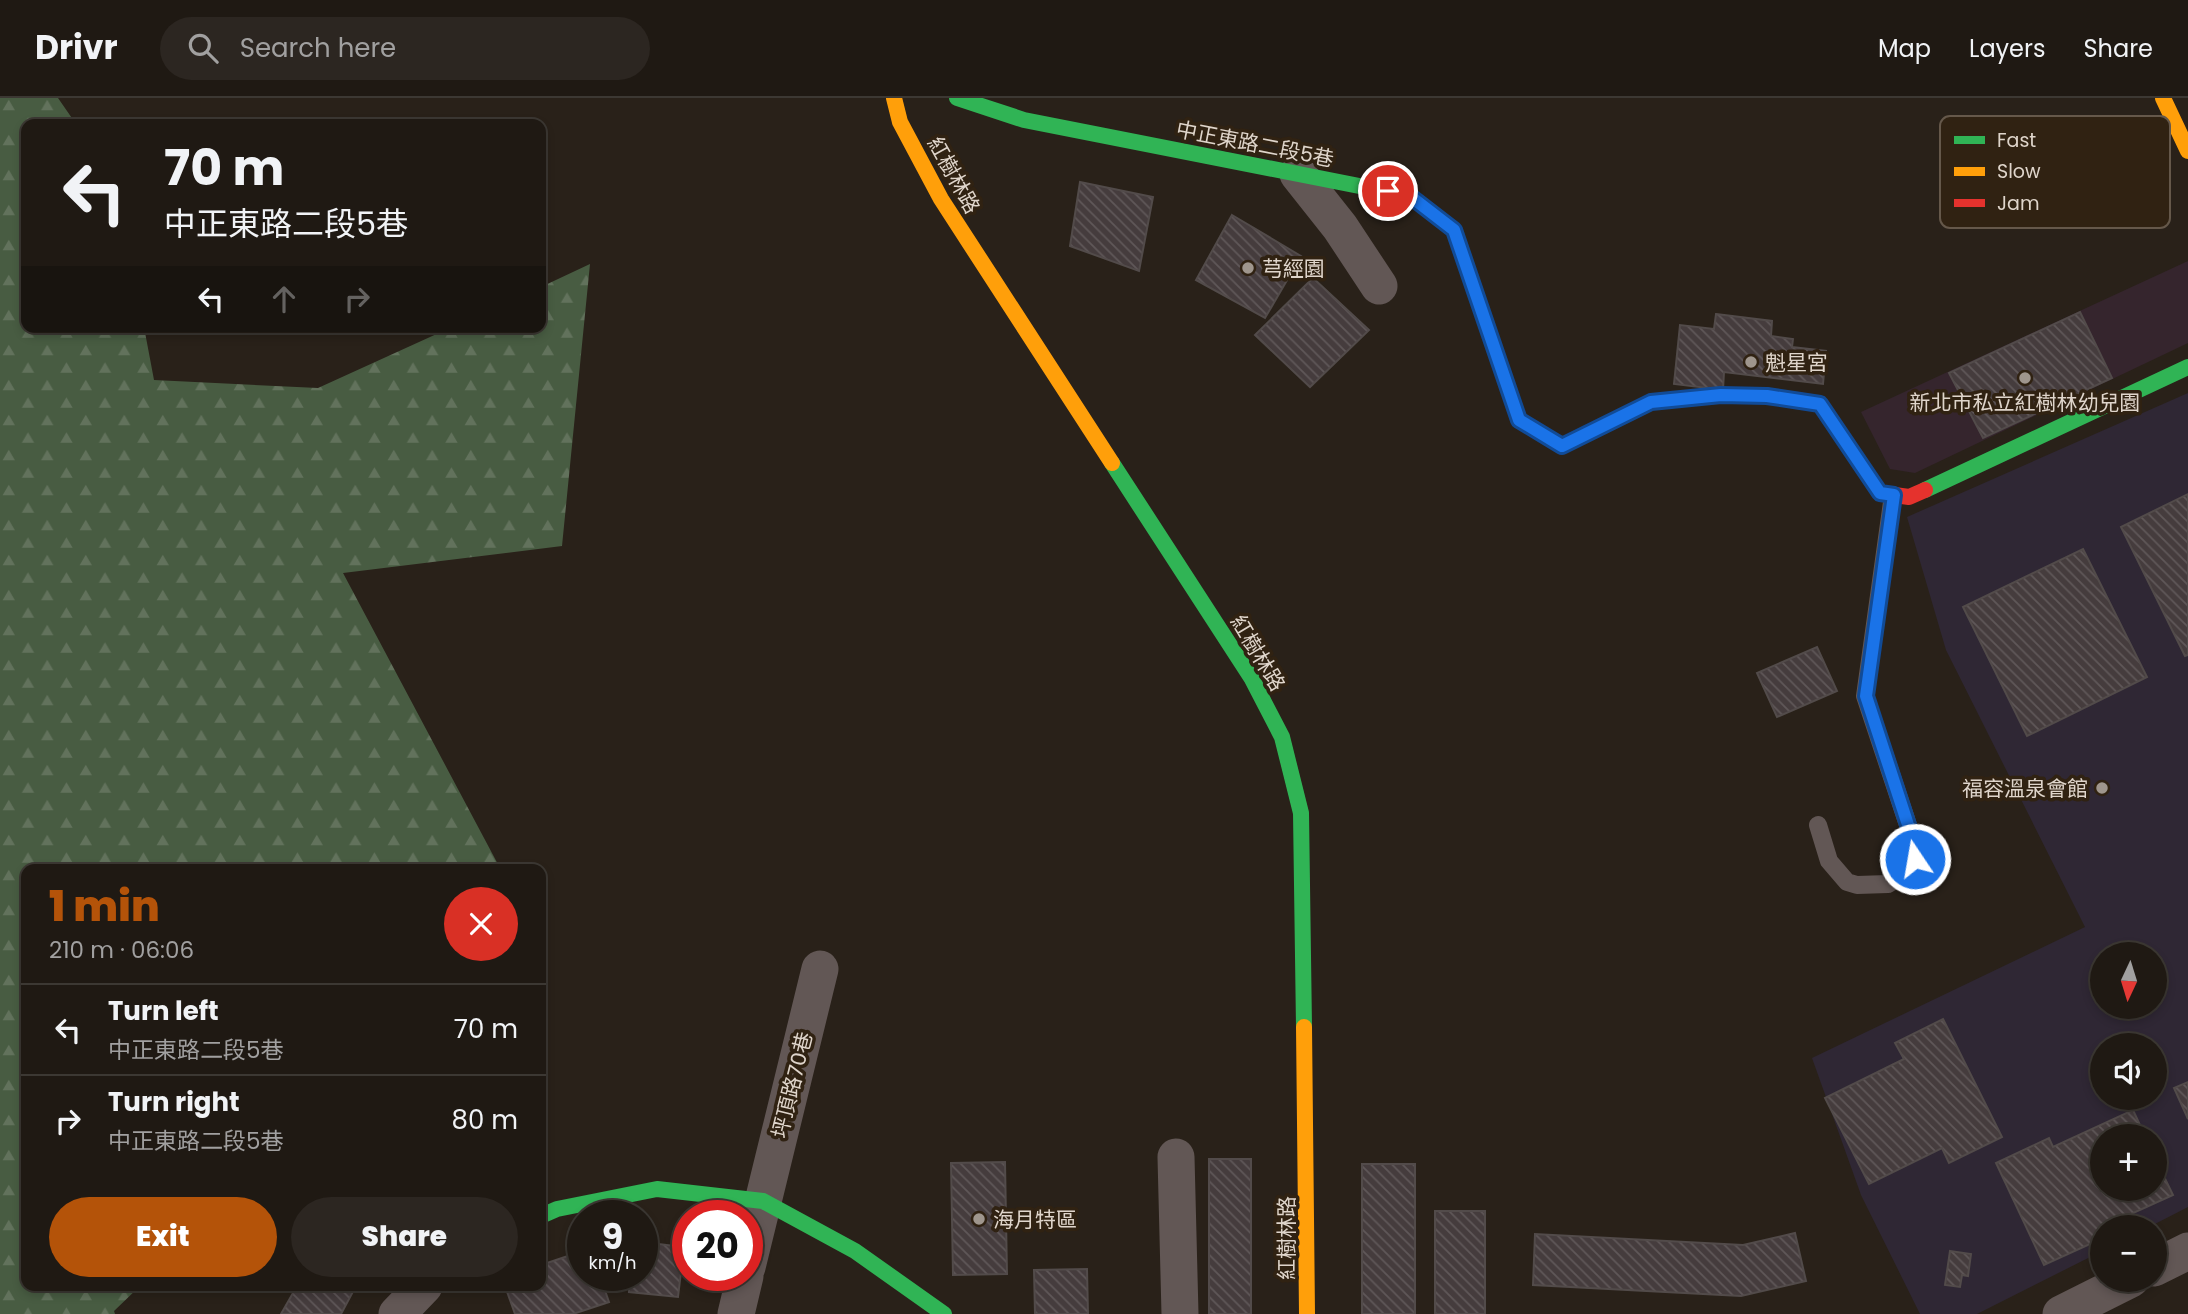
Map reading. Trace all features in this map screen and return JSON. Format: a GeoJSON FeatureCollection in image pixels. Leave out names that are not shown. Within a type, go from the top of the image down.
{"type":"FeatureCollection","features":[{"type":"Feature","properties":{"kind":"street","name":"紅樹林路"},"geometry":{"type":"LineString","coordinates":[[894,98],[900,122],[941,199],[1252,680],[1282,737],[1301,813],[1307,1314]]}},
{"type":"Feature","properties":{"kind":"street","name":"中正東路二段5巷"},"geometry":{"type":"LineString","coordinates":[[957,98],[1024,120],[1410,196],[1454,230],[1519,420],[1562,446],[1651,402],[1721,395],[1767,396],[1820,404],[1880,493],[1894,495]]}},
{"type":"Feature","properties":{"kind":"street"},"geometry":{"type":"LineString","coordinates":[[2163,98],[2188,151]]}},
{"type":"Feature","properties":{"kind":"street"},"geometry":{"type":"LineString","coordinates":[[1298,174],[1340,227],[1379,286]]}},
{"type":"Feature","properties":{"kind":"street"},"geometry":{"type":"LineString","coordinates":[[1894,495],[1909,497],[2188,367]]}},
{"type":"Feature","properties":{"kind":"street","name":"坪頂路70巷"},"geometry":{"type":"LineString","coordinates":[[763,1205],[820,969]]}},
{"type":"Feature","properties":{"kind":"street"},"geometry":{"type":"LineString","coordinates":[[1176,1157],[1180,1314]]}},
{"type":"Feature","properties":{"kind":"street"},"geometry":{"type":"LineString","coordinates":[[546,1214],[557,1209],[657,1189],[764,1201],[855,1251],[944,1314]]}},
{"type":"Feature","properties":{"kind":"street"},"geometry":{"type":"LineString","coordinates":[[2167,1262],[2188,1251]]}},
{"type":"Feature","properties":{"kind":"street"},"geometry":{"type":"LineString","coordinates":[[397,1314],[419,1291]]}},
{"type":"Feature","properties":{"kind":"street"},"geometry":{"type":"LineString","coordinates":[[736,1314],[741,1291]]}},
{"type":"Feature","properties":{"kind":"street"},"geometry":{"type":"LineString","coordinates":[[2061,1314],[2105,1292]]}},
{"type":"Feature","properties":{"kind":"lane"},"geometry":{"type":"LineString","coordinates":[[1818,825],[1829,861],[1847,882],[1866,886],[1888,884],[1911,870],[1915,859],[1911,834],[1866,696],[1894,495]]}},
{"type":"Feature","properties":{"kind":"shaded area","name":"新北市私立紅樹林幼兒園"},"geometry":{"type":"Polygon","coordinates":[[[2188,261],[2188,343],[1915,473],[1890,469],[1861,412],[2188,261]]]}},
{"type":"Feature","properties":{"kind":"shaded area","name":"福容溫泉會館"},"geometry":{"type":"Polygon","coordinates":[[[2188,393],[2188,1207],[2167,1218],[2167,1215],[2090,1215],[2090,1257],[1977,1314],[1920,1314],[1861,1195],[1812,1058],[2085,927],[1946,650],[1907,517],[2188,393]]]}},
{"type":"Feature","properties":{"kind":"green space"},"geometry":{"type":"Polygon","coordinates":[[[0,98],[58,98],[73,119],[21,119],[21,333],[145,333],[154,380],[318,388],[439,333],[546,333],[546,285],[590,264],[562,546],[343,573],[498,864],[21,864],[21,1291],[135,1291],[114,1311],[115,1314],[0,1314],[0,98]]]}},
{"type":"Feature","properties":{"kind":"building"},"geometry":{"type":"Polygon","coordinates":[[[1080,182],[1153,197],[1139,271],[1070,246],[1080,182]]]}},
{"type":"Feature","properties":{"kind":"building","name":"芎經園"},"geometry":{"type":"Polygon","coordinates":[[[1232,215],[1301,256],[1265,318],[1196,280],[1232,215]]]}},
{"type":"Feature","properties":{"kind":"building"},"geometry":{"type":"Polygon","coordinates":[[[1313,278],[1369,330],[1310,387],[1255,335],[1313,278]]]}},
{"type":"Feature","properties":{"kind":"building"},"geometry":{"type":"Polygon","coordinates":[[[2080,312],[2112,378],[1983,438],[1949,373],[2080,312]]]}},
{"type":"Feature","properties":{"kind":"building","name":"魁星宮"},"geometry":{"type":"Polygon","coordinates":[[[1716,314],[1772,321],[1771,336],[1793,339],[1792,347],[1826,351],[1823,384],[1724,372],[1723,390],[1674,384],[1680,325],[1714,329],[1716,314]]]}},
{"type":"Feature","properties":{"kind":"building"},"geometry":{"type":"Polygon","coordinates":[[[2188,494],[2188,655],[2185,656],[2121,527],[2188,494]]]}},
{"type":"Feature","properties":{"kind":"building"},"geometry":{"type":"Polygon","coordinates":[[[2083,549],[2147,677],[2027,736],[1963,607],[2083,549]]]}},
{"type":"Feature","properties":{"kind":"building"},"geometry":{"type":"Polygon","coordinates":[[[1817,647],[1837,691],[1777,717],[1757,673],[1817,647]]]}},
{"type":"Feature","properties":{"kind":"building"},"geometry":{"type":"Polygon","coordinates":[[[1943,1019],[2002,1137],[1949,1163],[1942,1148],[1869,1184],[1825,1098],[1904,1059],[1895,1043],[1943,1019]]]}},
{"type":"Feature","properties":{"kind":"building"},"geometry":{"type":"Polygon","coordinates":[[[2188,1082],[2188,1119],[2174,1088],[2188,1082]]]}},
{"type":"Feature","properties":{"kind":"building"},"geometry":{"type":"Polygon","coordinates":[[[2133,1110],[2139,1124],[2103,1124],[2133,1110]]]}},
{"type":"Feature","properties":{"kind":"building"},"geometry":{"type":"Polygon","coordinates":[[[2090,1130],[2090,1201],[2160,1201],[2129,1215],[2090,1215],[2090,1244],[2044,1265],[1996,1163],[2049,1138],[2053,1147],[2090,1130]]]}},
{"type":"Feature","properties":{"kind":"building"},"geometry":{"type":"Polygon","coordinates":[[[1209,1159],[1251,1159],[1251,1314],[1209,1314],[1209,1159]]]}},
{"type":"Feature","properties":{"kind":"building","name":"海月特區"},"geometry":{"type":"Polygon","coordinates":[[[1005,1162],[1007,1274],[953,1275],[951,1163],[1005,1162]]]}},
{"type":"Feature","properties":{"kind":"building"},"geometry":{"type":"Polygon","coordinates":[[[1362,1164],[1415,1164],[1415,1314],[1362,1314],[1362,1164]]]}},
{"type":"Feature","properties":{"kind":"building"},"geometry":{"type":"Polygon","coordinates":[[[2167,1183],[2173,1195],[2167,1198],[2167,1183]]]}},
{"type":"Feature","properties":{"kind":"building"},"geometry":{"type":"Polygon","coordinates":[[[1435,1211],[1485,1211],[1485,1314],[1435,1314],[1435,1211]]]}},
{"type":"Feature","properties":{"kind":"building"},"geometry":{"type":"Polygon","coordinates":[[[1795,1233],[1806,1281],[1741,1296],[1533,1285],[1535,1234],[1743,1245],[1795,1233]]]}},
{"type":"Feature","properties":{"kind":"building"},"geometry":{"type":"Polygon","coordinates":[[[658,1244],[672,1246],[672,1291],[679,1291],[678,1297],[629,1292],[658,1291],[658,1244]]]}},
{"type":"Feature","properties":{"kind":"building"},"geometry":{"type":"Polygon","coordinates":[[[1950,1251],[1971,1254],[1968,1276],[1962,1275],[1960,1287],[1945,1285],[1950,1251]]]}},
{"type":"Feature","properties":{"kind":"building"},"geometry":{"type":"Polygon","coordinates":[[[567,1256],[567,1291],[605,1291],[609,1302],[573,1314],[515,1314],[507,1291],[546,1291],[546,1263],[567,1256]]]}},
{"type":"Feature","properties":{"kind":"building","name":"海月特區"},"geometry":{"type":"Polygon","coordinates":[[[1087,1269],[1088,1314],[1035,1314],[1034,1270],[1087,1269]]]}},
{"type":"Feature","properties":{"kind":"building"},"geometry":{"type":"Polygon","coordinates":[[[294,1291],[353,1291],[341,1314],[281,1314],[294,1291]]]}},
{"type":"Feature","properties":{"kind":"traffic: fast"},"geometry":{"type":"LineString","coordinates":[[957,98],[1024,120],[1410,196],[1454,230],[1517,415]]}},
{"type":"Feature","properties":{"kind":"traffic: fast"},"geometry":{"type":"LineString","coordinates":[[1925,490],[2188,367]]}},
{"type":"Feature","properties":{"kind":"traffic: fast"},"geometry":{"type":"LineString","coordinates":[[1112,463],[1252,679],[1282,737],[1301,813],[1304,1027]]}},
{"type":"Feature","properties":{"kind":"traffic: fast"},"geometry":{"type":"LineString","coordinates":[[546,1214],[557,1209],[657,1189],[763,1201],[855,1251],[944,1314]]}},
{"type":"Feature","properties":{"kind":"traffic: slow"},"geometry":{"type":"LineString","coordinates":[[894,98],[900,122],[941,199],[1112,463]]}},
{"type":"Feature","properties":{"kind":"traffic: slow"},"geometry":{"type":"LineString","coordinates":[[2163,98],[2188,151]]}},
{"type":"Feature","properties":{"kind":"traffic: slow"},"geometry":{"type":"LineString","coordinates":[[1304,1027],[1307,1314]]}},
{"type":"Feature","properties":{"kind":"traffic: jam"},"geometry":{"type":"LineString","coordinates":[[1517,415],[1519,420],[1562,446],[1651,402],[1721,395],[1767,396],[1820,404],[1880,493],[1909,497],[1925,490]]}},
{"type":"Feature","properties":{"kind":"place","name":"芎經園"},"geometry":{"type":"Point","coordinates":[1248,268]}},
{"type":"Feature","properties":{"kind":"place","name":"魁星宮"},"geometry":{"type":"Point","coordinates":[1751,362]}},
{"type":"Feature","properties":{"kind":"place","name":"新北市私立紅樹林幼兒園"},"geometry":{"type":"Point","coordinates":[2025,378]}},
{"type":"Feature","properties":{"kind":"place","name":"福容溫泉會館"},"geometry":{"type":"Point","coordinates":[2102,788]}},
{"type":"Feature","properties":{"kind":"place","name":"海月特區"},"geometry":{"type":"Point","coordinates":[979,1219]}},
{"type":"Feature","properties":{"kind":"route"},"geometry":{"type":"LineString","coordinates":[[1388,191],[1410,196],[1454,230],[1519,420],[1562,446],[1651,402],[1721,395],[1767,396],[1820,404],[1880,493],[1894,495],[1866,696],[1885,764],[1911,834],[1915,859]]}}]}
